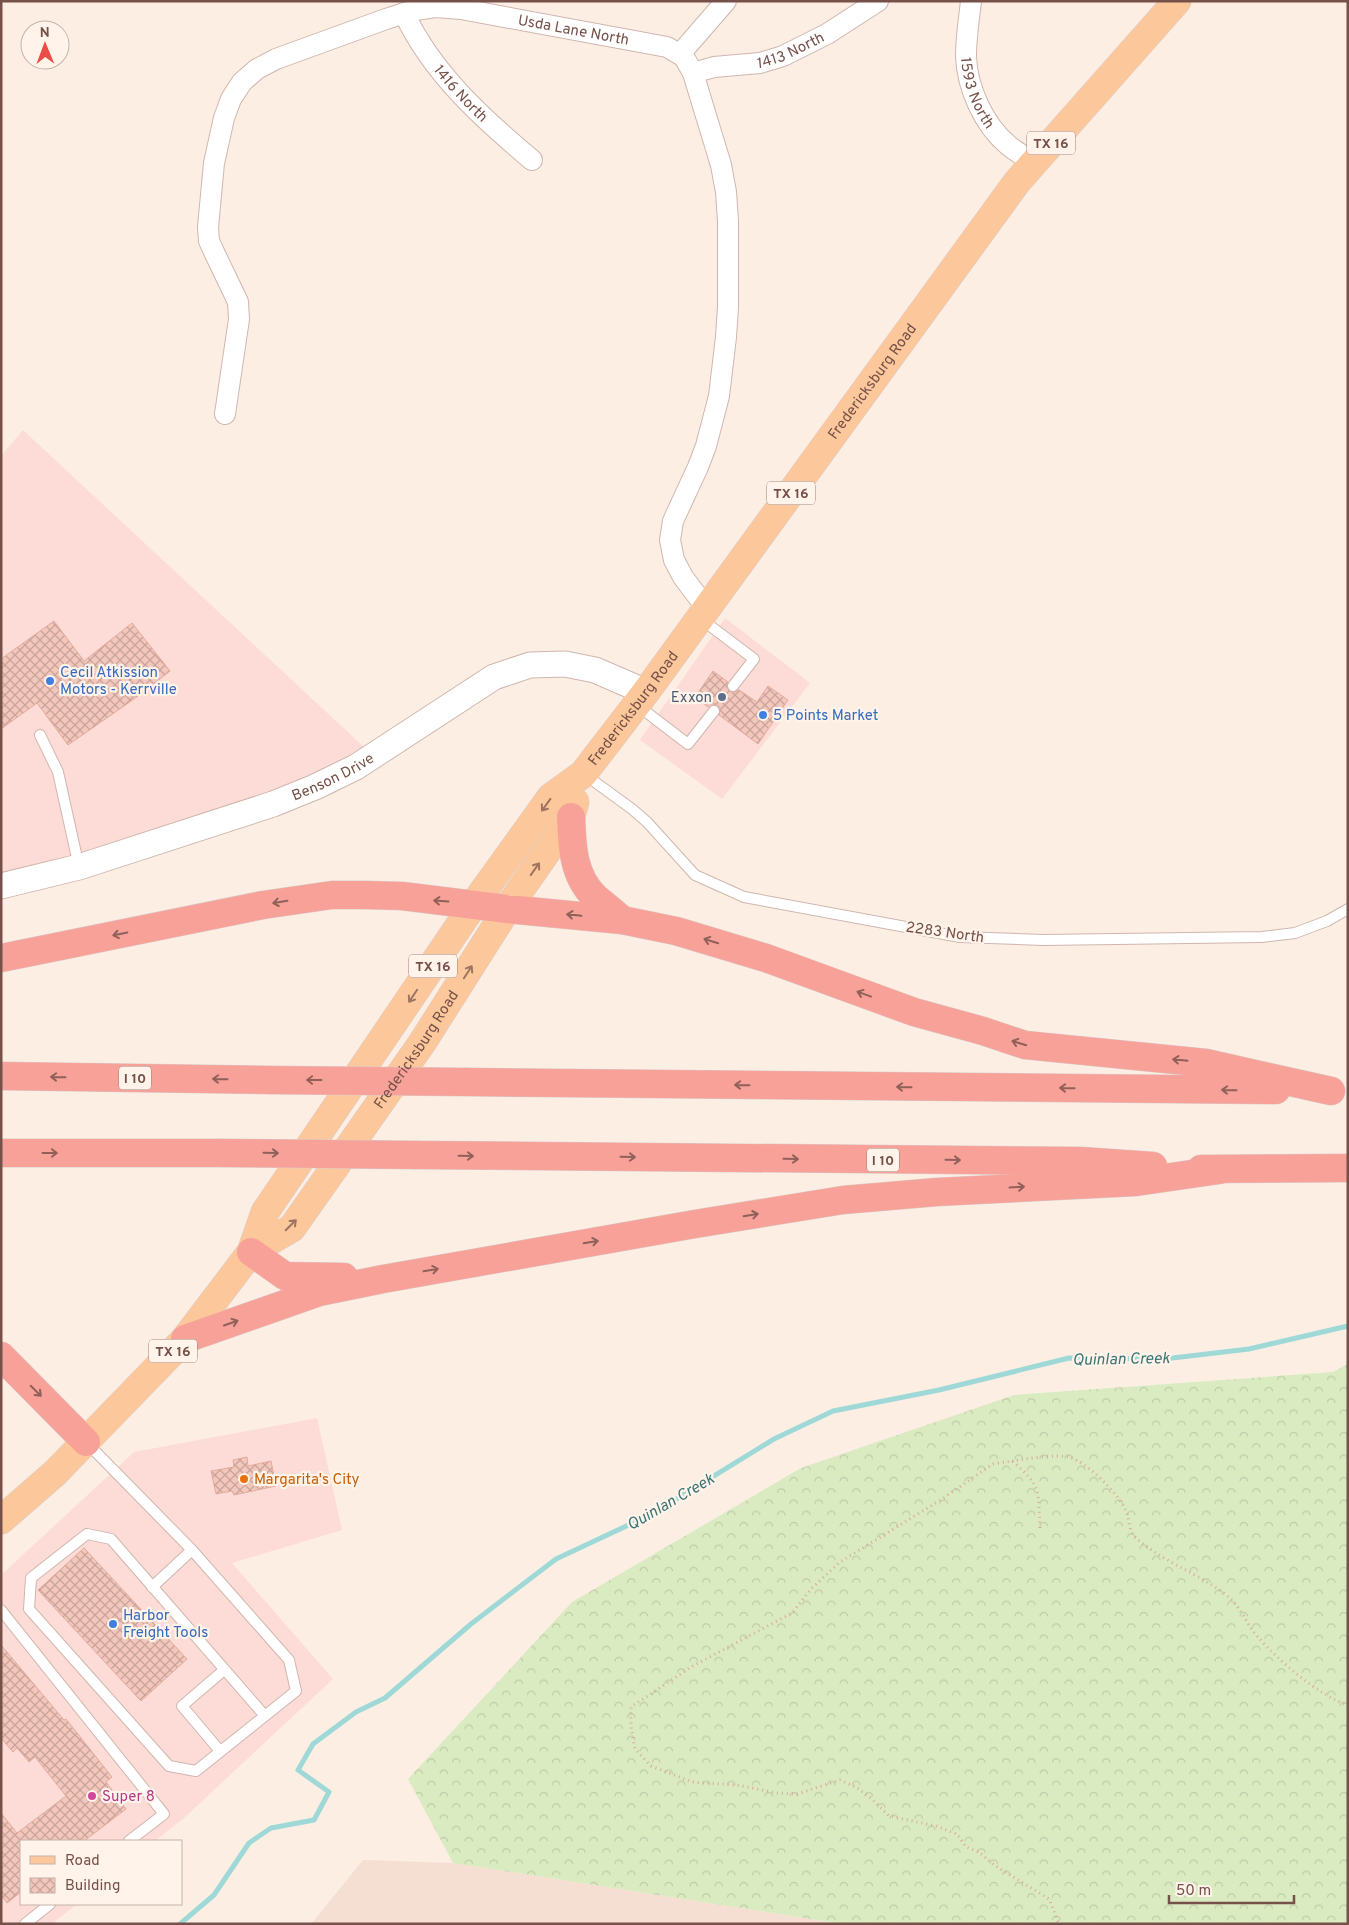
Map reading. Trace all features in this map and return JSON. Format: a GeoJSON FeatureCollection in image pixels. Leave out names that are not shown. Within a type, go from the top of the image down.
{"type":"FeatureCollection","features":[{"type":"Feature","properties":{"kind":"highway"},"geometry":{"type":"LineString","coordinates":[[571,817],[572,854],[583,882],[594,896],[622,920]]}},
{"type":"Feature","properties":{"kind":"highway"},"geometry":{"type":"LineString","coordinates":[[1,958],[304,898],[366,895],[402,896],[507,909],[622,920],[676,931],[766,958],[914,1012],[1025,1045],[1206,1063],[1339,1091]]}},
{"type":"Feature","properties":{"kind":"highway","name":"I 10"},"geometry":{"type":"LineString","coordinates":[[1,1076],[1339,1091]]}},
{"type":"Feature","properties":{"kind":"highway","name":"I 10"},"geometry":{"type":"LineString","coordinates":[[1,1154],[222,1153],[1081,1161],[1219,1170],[1348,1168]]}},
{"type":"Feature","properties":{"kind":"highway"},"geometry":{"type":"LineString","coordinates":[[185,1339],[319,1292],[383,1278],[695,1224],[843,1200],[937,1192],[1136,1182],[1219,1170]]}},
{"type":"Feature","properties":{"kind":"highway"},"geometry":{"type":"LineString","coordinates":[[251,1252],[285,1276],[383,1278]]}},
{"type":"Feature","properties":{"kind":"highway"},"geometry":{"type":"LineString","coordinates":[[1,1356],[86,1442]]}},
{"type":"Feature","properties":{"kind":"main road","name":"Fredericksburg Road"},"geometry":{"type":"LineString","coordinates":[[86,1442],[185,1339],[251,1252],[265,1212],[474,904],[551,797],[583,774],[641,698],[1011,190],[1177,1]]}},
{"type":"Feature","properties":{"kind":"main road","name":"Fredericksburg Road"},"geometry":{"type":"LineString","coordinates":[[251,1252],[292,1228],[422,1043],[507,909],[571,817],[583,774]]}},
{"type":"Feature","properties":{"kind":"main road","name":"TX 16"},"geometry":{"type":"LineString","coordinates":[[1,1520],[55,1473],[86,1442]]}},
{"type":"Feature","properties":{"kind":"street"},"geometry":{"type":"LineString","coordinates":[[703,613],[674,560],[670,540],[673,521],[698,467],[713,422],[719,396],[727,314],[728,221],[726,192],[721,165],[693,73],[684,57],[680,54],[726,1]]}},
{"type":"Feature","properties":{"kind":"street","name":"1413 North"},"geometry":{"type":"LineString","coordinates":[[693,73],[714,67],[760,63],[783,56],[827,34],[878,1]]}},
{"type":"Feature","properties":{"kind":"street","name":"1593 North"},"geometry":{"type":"LineString","coordinates":[[971,1],[966,56],[976,100],[987,121],[997,134],[1008,145],[1034,163]]}},
{"type":"Feature","properties":{"kind":"street","name":"Usda Lane North"},"geometry":{"type":"LineString","coordinates":[[225,414],[239,319],[238,302],[215,254],[210,241],[208,227],[214,163],[222,126],[231,99],[242,82],[257,69],[270,62],[386,18],[436,7],[461,9],[668,47],[680,54]]}},
{"type":"Feature","properties":{"kind":"street","name":"1416 North"},"geometry":{"type":"LineString","coordinates":[[404,14],[414,35],[470,106],[532,160]]}},
{"type":"Feature","properties":{"kind":"street","name":"Benson Drive"},"geometry":{"type":"LineString","coordinates":[[1,886],[79,867],[272,804],[356,767],[494,677],[530,665],[565,664],[595,670],[641,698]]}},
{"type":"Feature","properties":{"kind":"lane"},"geometry":{"type":"LineString","coordinates":[[703,613],[754,659],[733,686]]}},
{"type":"Feature","properties":{"kind":"lane"},"geometry":{"type":"LineString","coordinates":[[641,698],[688,744],[714,711]]}},
{"type":"Feature","properties":{"kind":"lane"},"geometry":{"type":"LineString","coordinates":[[40,735],[58,772],[79,867]]}},
{"type":"Feature","properties":{"kind":"lane","name":"2283 North"},"geometry":{"type":"LineString","coordinates":[[583,774],[647,822],[680,859],[702,879],[744,897],[960,937],[1043,940],[1262,937],[1296,933],[1327,921],[1348,909]]}},
{"type":"Feature","properties":{"kind":"lane"},"geometry":{"type":"LineString","coordinates":[[86,1442],[192,1550],[289,1660],[296,1691],[265,1716],[220,1751],[196,1771],[169,1766],[29,1609],[31,1578],[87,1534],[110,1539],[265,1716]]}},
{"type":"Feature","properties":{"kind":"lane"},"geometry":{"type":"LineString","coordinates":[[152,1587],[192,1550]]}},
{"type":"Feature","properties":{"kind":"lane"},"geometry":{"type":"LineString","coordinates":[[3,1616],[164,1814],[131,1840]]}},
{"type":"Feature","properties":{"kind":"lane"},"geometry":{"type":"LineString","coordinates":[[220,1751],[182,1706],[224,1670]]}},
{"type":"Feature","properties":{"kind":"lane"},"geometry":{"type":"LineString","coordinates":[[25,1924],[49,1905]]}},
{"type":"Feature","properties":{"kind":"path"},"geometry":{"type":"LineString","coordinates":[[1059,1924],[1049,1899],[994,1864],[979,1852],[966,1847],[957,1834],[936,1826],[889,1816],[864,1793],[840,1780],[797,1794],[777,1794],[737,1785],[692,1782],[651,1766],[635,1749],[631,1727],[631,1707],[691,1667],[792,1613],[812,1588],[840,1562],[939,1501],[993,1464],[1034,1457],[1069,1457],[1104,1480],[1126,1510],[1130,1530],[1135,1538],[1228,1596],[1240,1609],[1257,1636],[1298,1675],[1336,1702],[1348,1705]]}},
{"type":"Feature","properties":{"kind":"path"},"geometry":{"type":"LineString","coordinates":[[1012,1461],[1027,1474],[1038,1490],[1040,1528]]}},
{"type":"Feature","properties":{"kind":"path"},"geometry":{"type":"LineString","coordinates":[[1344,1924],[1348,1920]]}},
{"type":"Feature","properties":{"kind":"shaded area"},"geometry":{"type":"Polygon","coordinates":[[[23,430],[365,748],[308,780],[1,881],[1,456],[23,430]]]}},
{"type":"Feature","properties":{"kind":"shaded area"},"geometry":{"type":"Polygon","coordinates":[[[725,618],[810,683],[722,799],[640,740],[725,618]]]}},
{"type":"Feature","properties":{"kind":"shaded area"},"geometry":{"type":"Polygon","coordinates":[[[317,1418],[342,1530],[232,1563],[333,1679],[184,1818],[156,1840],[20,1840],[20,1905],[76,1905],[52,1924],[1,1924],[1,1575],[134,1452],[317,1418]]]}},
{"type":"Feature","properties":{"kind":"shaded area"},"geometry":{"type":"Polygon","coordinates":[[[363,1860],[453,1863],[842,1924],[311,1924],[363,1860]]]}},
{"type":"Feature","properties":{"kind":"green space"},"geometry":{"type":"Polygon","coordinates":[[[1348,1364],[1348,1924],[842,1924],[453,1863],[408,1779],[572,1602],[801,1468],[1014,1395],[1333,1372],[1348,1364]]]}},
{"type":"Feature","properties":{"kind":"building","name":"Cecil Atkission Motors - Kerrville"},"geometry":{"type":"Polygon","coordinates":[[[54,621],[84,661],[132,623],[170,671],[134,699],[68,745],[37,703],[1,729],[1,659],[54,621]]]}},
{"type":"Feature","properties":{"kind":"building"},"geometry":{"type":"Polygon","coordinates":[[[713,671],[728,682],[727,688],[732,693],[739,690],[757,702],[768,686],[788,700],[758,744],[719,715],[720,709],[718,705],[712,704],[708,707],[695,697],[713,671]]]}},
{"type":"Feature","properties":{"kind":"building","name":"Margarita's City"},"geometry":{"type":"Polygon","coordinates":[[[247,1457],[248,1466],[271,1461],[276,1486],[234,1495],[232,1491],[216,1494],[211,1471],[234,1467],[233,1460],[247,1457]]]}},
{"type":"Feature","properties":{"kind":"building","name":"Harbor Freight Tools"},"geometry":{"type":"Polygon","coordinates":[[[84,1548],[187,1659],[141,1701],[38,1590],[84,1548]]]}},
{"type":"Feature","properties":{"kind":"building"},"geometry":{"type":"Polygon","coordinates":[[[1,1645],[64,1720],[66,1719],[112,1777],[106,1782],[126,1809],[85,1840],[20,1840],[20,1893],[7,1903],[1,1895],[1,1813],[17,1833],[66,1796],[35,1757],[29,1762],[17,1748],[13,1752],[1,1738],[1,1645]]]}},
{"type":"Feature","properties":{"kind":"waterway","name":"Quinlan Creek"},"geometry":{"type":"LineString","coordinates":[[180,1924],[214,1895],[249,1843],[271,1828],[314,1820],[329,1792],[298,1770],[313,1744],[356,1712],[385,1698],[471,1624],[556,1559],[652,1514],[774,1439],[833,1411],[939,1390],[1069,1358],[1164,1359],[1249,1349],[1348,1326]]}},
{"type":"Feature","properties":{"kind":"place","name":"Cecil Atkission Motors - Kerrville"},"geometry":{"type":"Point","coordinates":[50,681]}},
{"type":"Feature","properties":{"kind":"place","name":"Exxon"},"geometry":{"type":"Point","coordinates":[722,697]}},
{"type":"Feature","properties":{"kind":"place","name":"5 Points Market"},"geometry":{"type":"Point","coordinates":[763,715]}},
{"type":"Feature","properties":{"kind":"place","name":"Margarita's City"},"geometry":{"type":"Point","coordinates":[244,1479]}},
{"type":"Feature","properties":{"kind":"place","name":"Harbor Freight Tools"},"geometry":{"type":"Point","coordinates":[113,1624]}},
{"type":"Feature","properties":{"kind":"place","name":"Super 8"},"geometry":{"type":"Point","coordinates":[92,1796]}}]}
